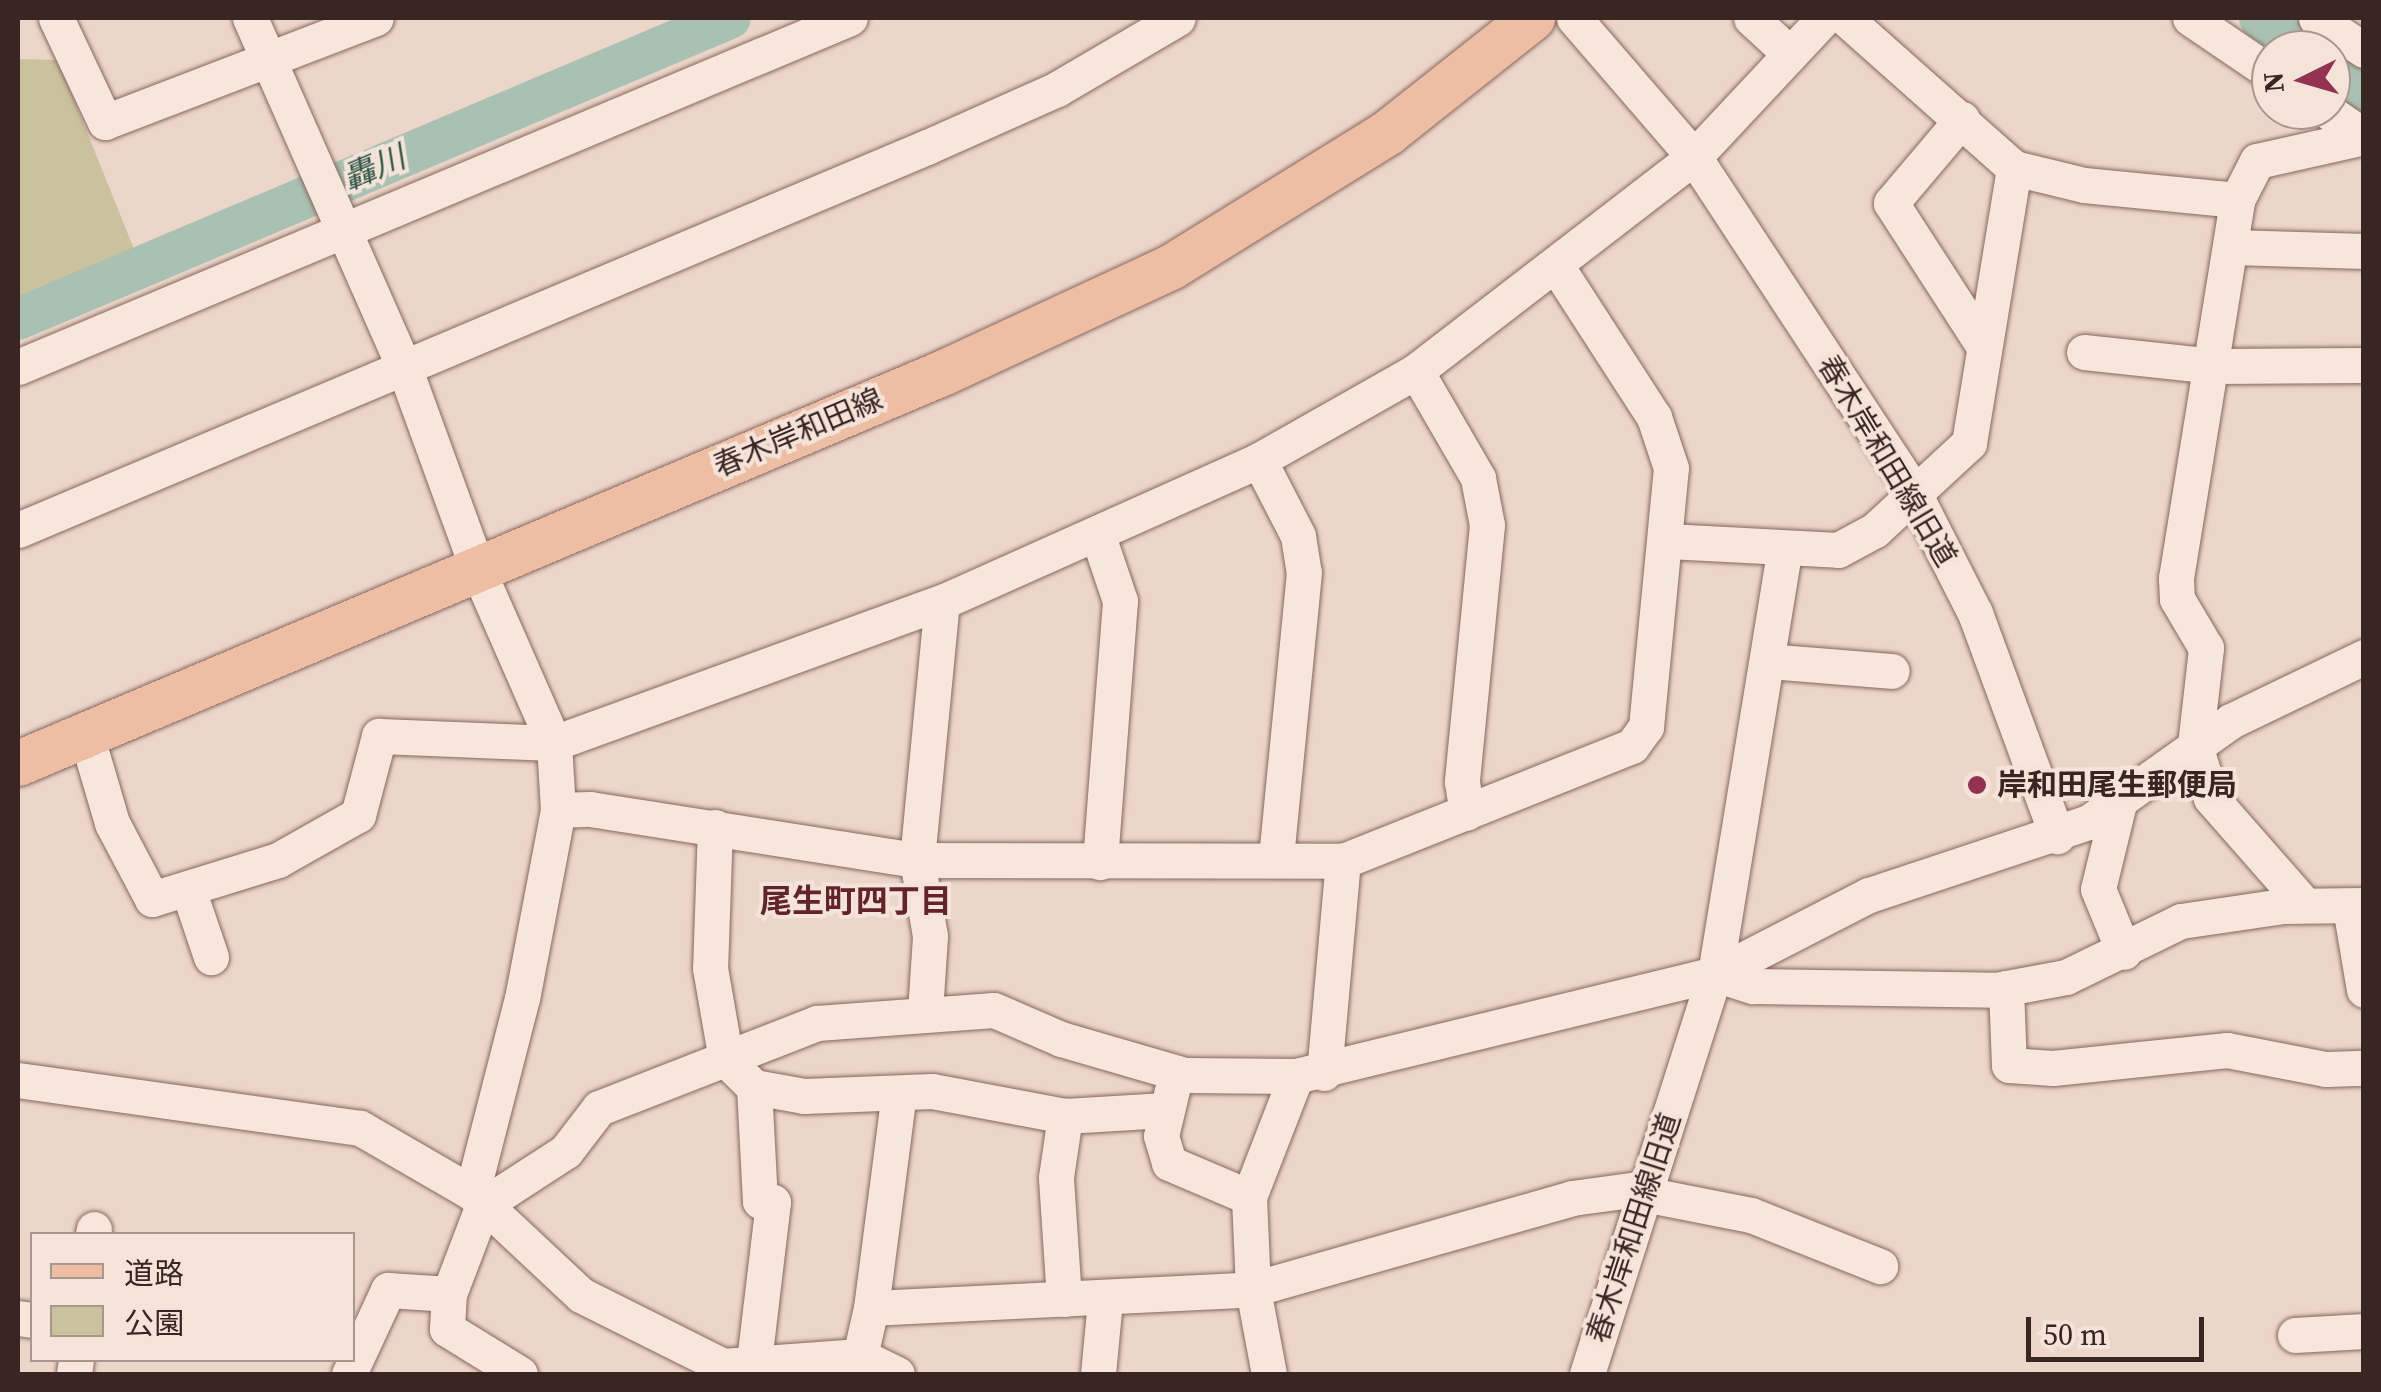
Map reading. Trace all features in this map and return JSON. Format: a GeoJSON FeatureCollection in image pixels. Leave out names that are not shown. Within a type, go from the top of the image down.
{"type":"FeatureCollection","features":[{"type":"Feature","properties":{"kind":"main road","name":"春木岸和田線"},"geometry":{"type":"LineString","coordinates":[[18,763],[84,731],[944,372],[1172,266],[1388,132],[1532,18]]}},
{"type":"Feature","properties":{"kind":"street"},"geometry":{"type":"LineString","coordinates":[[56,18],[105,122],[376,18]]}},
{"type":"Feature","properties":{"kind":"street"},"geometry":{"type":"LineString","coordinates":[[250,18],[404,368],[477,568],[554,743],[558,810],[478,1199],[449,1294],[447,1330],[520,1374]]}},
{"type":"Feature","properties":{"kind":"street"},"geometry":{"type":"LineString","coordinates":[[18,367],[340,225],[850,18]]}},
{"type":"Feature","properties":{"kind":"street"},"geometry":{"type":"LineString","coordinates":[[18,530],[1057,89],[1178,18]]}},
{"type":"Feature","properties":{"kind":"street","name":"春木岸和田線旧道"},"geometry":{"type":"LineString","coordinates":[[1574,18],[1694,157],[1912,492],[1975,613],[2056,836]]}},
{"type":"Feature","properties":{"kind":"street"},"geometry":{"type":"LineString","coordinates":[[1751,18],[1790,54]]}},
{"type":"Feature","properties":{"kind":"street"},"geometry":{"type":"LineString","coordinates":[[84,731],[112,824],[152,900],[278,860],[358,815],[379,736],[554,743],[942,602],[1259,460],[1416,371],[1694,157],[1824,18]]}},
{"type":"Feature","properties":{"kind":"street"},"geometry":{"type":"LineString","coordinates":[[1845,18],[2014,168],[2084,184],[2237,200]]}},
{"type":"Feature","properties":{"kind":"street"},"geometry":{"type":"LineString","coordinates":[[2190,18],[2251,59]]}},
{"type":"Feature","properties":{"kind":"street"},"geometry":{"type":"LineString","coordinates":[[2316,18],[2364,50]]}},
{"type":"Feature","properties":{"kind":"street"},"geometry":{"type":"LineString","coordinates":[[1962,119],[1891,204],[1984,347]]}},
{"type":"Feature","properties":{"kind":"street"},"geometry":{"type":"LineString","coordinates":[[2304,904],[2266,853],[2222,816],[2195,745],[2206,648],[2178,599],[2176,578],[2215,366],[2237,200],[2256,160],[2364,136]]}},
{"type":"Feature","properties":{"kind":"street"},"geometry":{"type":"LineString","coordinates":[[1668,541],[1784,552],[1838,550],[1875,530],[1912,492],[1970,444],[2014,168]]}},
{"type":"Feature","properties":{"kind":"street"},"geometry":{"type":"LineString","coordinates":[[2232,246],[2364,251]]}},
{"type":"Feature","properties":{"kind":"street"},"geometry":{"type":"LineString","coordinates":[[558,810],[714,827],[917,860],[1343,861],[1632,746],[1646,727],[1668,541],[1671,468],[1654,417],[1556,267]]}},
{"type":"Feature","properties":{"kind":"street"},"geometry":{"type":"LineString","coordinates":[[2084,352],[2215,366],[2364,365]]}},
{"type":"Feature","properties":{"kind":"street"},"geometry":{"type":"LineString","coordinates":[[1416,371],[1478,478],[1487,526],[1462,782],[1468,813]]}},
{"type":"Feature","properties":{"kind":"street"},"geometry":{"type":"LineString","coordinates":[[1259,460],[1298,536],[1304,572],[1276,860]]}},
{"type":"Feature","properties":{"kind":"street"},"geometry":{"type":"LineString","coordinates":[[1098,533],[1120,601],[1100,862]]}},
{"type":"Feature","properties":{"kind":"street","name":"春木岸和田線旧道"},"geometry":{"type":"LineString","coordinates":[[1587,1374],[1715,974],[1784,552]]}},
{"type":"Feature","properties":{"kind":"street"},"geometry":{"type":"LineString","coordinates":[[925,1012],[930,936],[917,860],[942,602]]}},
{"type":"Feature","properties":{"kind":"street"},"geometry":{"type":"LineString","coordinates":[[478,1199],[566,1151],[599,1108],[816,1023],[925,1012],[994,1010],[1061,1040],[1180,1074],[1310,1075],[1715,974],[1869,895],[2056,836],[2118,807],[2195,745],[2364,657]]}},
{"type":"Feature","properties":{"kind":"street"},"geometry":{"type":"LineString","coordinates":[[1768,662],[1892,671]]}},
{"type":"Feature","properties":{"kind":"street"},"geometry":{"type":"LineString","coordinates":[[2118,807],[2098,889],[2124,952]]}},
{"type":"Feature","properties":{"kind":"street"},"geometry":{"type":"LineString","coordinates":[[714,827],[710,968],[726,1060],[754,1087],[804,1096],[932,1091],[1066,1116],[1164,1110]]}},
{"type":"Feature","properties":{"kind":"street"},"geometry":{"type":"LineString","coordinates":[[1269,1374],[1253,1289],[1249,1197],[1310,1075],[1343,861]]}},
{"type":"Feature","properties":{"kind":"street"},"geometry":{"type":"LineString","coordinates":[[188,889],[211,957]]}},
{"type":"Feature","properties":{"kind":"street"},"geometry":{"type":"LineString","coordinates":[[1715,974],[1753,986],[2006,988],[2066,977],[2181,921],[2304,904],[2356,906],[2364,990]]}},
{"type":"Feature","properties":{"kind":"street"},"geometry":{"type":"LineString","coordinates":[[2006,988],[2009,1065],[2053,1068],[2227,1050],[2364,1068]]}},
{"type":"Feature","properties":{"kind":"street"},"geometry":{"type":"LineString","coordinates":[[1180,1074],[1164,1110],[1169,1162],[1249,1197]]}},
{"type":"Feature","properties":{"kind":"street"},"geometry":{"type":"LineString","coordinates":[[18,1080],[360,1128],[478,1199],[581,1295],[723,1366],[860,1356],[898,1374]]}},
{"type":"Feature","properties":{"kind":"street"},"geometry":{"type":"LineString","coordinates":[[745,1366],[773,1202],[760,1201],[754,1087]]}},
{"type":"Feature","properties":{"kind":"street"},"geometry":{"type":"LineString","coordinates":[[860,1356],[899,1093]]}},
{"type":"Feature","properties":{"kind":"street"},"geometry":{"type":"LineString","coordinates":[[1064,1299],[1056,1177],[1066,1116]]}},
{"type":"Feature","properties":{"kind":"street"},"geometry":{"type":"LineString","coordinates":[[870,1308],[1105,1300],[1253,1289],[1572,1198],[1645,1191],[1750,1216],[1880,1266]]}},
{"type":"Feature","properties":{"kind":"street"},"geometry":{"type":"LineString","coordinates":[[355,1361],[388,1290],[449,1294]]}},
{"type":"Feature","properties":{"kind":"street"},"geometry":{"type":"LineString","coordinates":[[1098,1374],[1105,1300]]}},
{"type":"Feature","properties":{"kind":"street"},"geometry":{"type":"LineString","coordinates":[[2295,1336],[2364,1331]]}},
{"type":"Feature","properties":{"kind":"green space"},"geometry":{"type":"Polygon","coordinates":[[[18,59],[58,60],[140,264],[18,315],[18,59]]]}},
{"type":"Feature","properties":{"kind":"waterway","name":"轟川"},"geometry":{"type":"LineString","coordinates":[[18,319],[730,18]]}},
{"type":"Feature","properties":{"kind":"waterway","name":"轟川"},"geometry":{"type":"LineString","coordinates":[[2260,18],[2276,30]]}},
{"type":"Feature","properties":{"kind":"waterway","name":"轟川"},"geometry":{"type":"LineString","coordinates":[[2351,84],[2364,93]]}},
{"type":"Feature","properties":{"kind":"place","name":"岸和田尾生郵便局"},"geometry":{"type":"Point","coordinates":[1977,785]}},
{"type":"Feature","properties":{"kind":"district","name":"尾生町四丁目"},"geometry":{"type":"Point","coordinates":[856,901]}}]}
